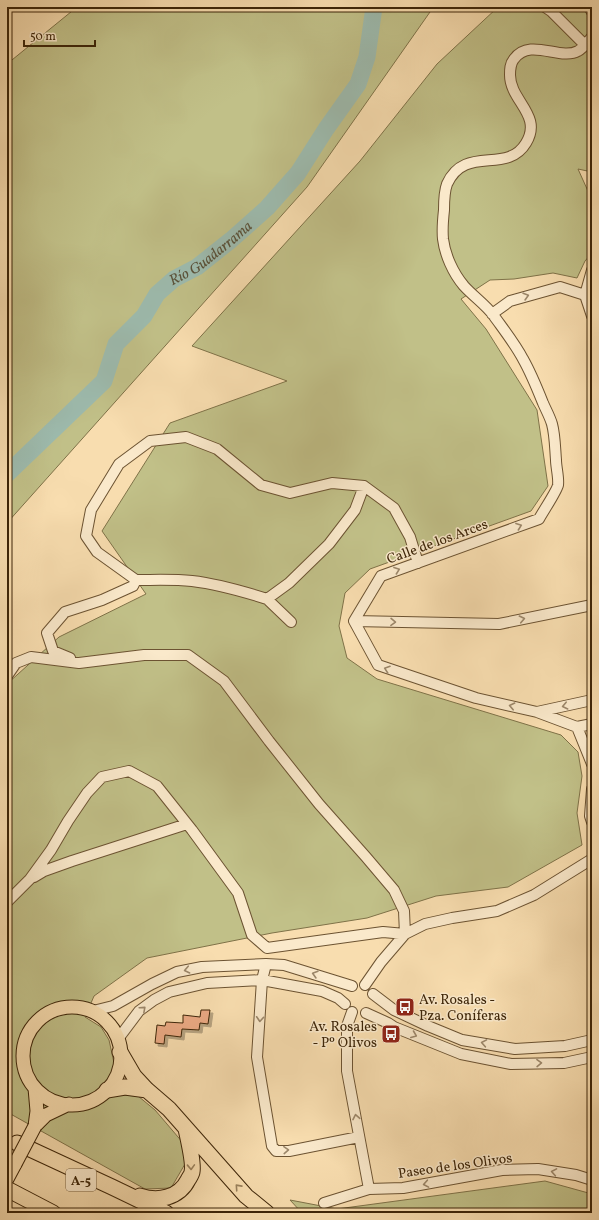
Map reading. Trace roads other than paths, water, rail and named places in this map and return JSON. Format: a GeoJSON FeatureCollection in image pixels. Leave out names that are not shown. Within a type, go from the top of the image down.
{"type":"FeatureCollection","features":[{"type":"Feature","properties":{"kind":"highway"},"geometry":{"type":"LineString","coordinates":[[119,1046],[134,1076],[147,1090],[170,1110],[246,1196],[267,1213]]}},
{"type":"Feature","properties":{"kind":"highway"},"geometry":{"type":"LineString","coordinates":[[107,1090],[125,1087],[147,1090]]}},
{"type":"Feature","properties":{"kind":"highway"},"geometry":{"type":"LineString","coordinates":[[112,1187],[145,1197],[160,1199],[173,1196],[185,1186],[193,1171],[185,1128]]}},
{"type":"Feature","properties":{"kind":"highway"},"geometry":{"type":"LineString","coordinates":[[12,1140],[166,1213]]}},
{"type":"Feature","properties":{"kind":"highway","name":"A-5"},"geometry":{"type":"LineString","coordinates":[[12,1140],[67,1174],[148,1213]]}},
{"type":"Feature","properties":{"kind":"highway"},"geometry":{"type":"LineString","coordinates":[[7,1189],[53,1213]]}},
{"type":"Feature","properties":{"kind":"main road"},"geometry":{"type":"LineString","coordinates":[[62,1007],[78,1007],[93,1011],[104,1018],[112,1028],[119,1046],[120,1066],[115,1079],[107,1090],[96,1098],[82,1103],[58,1103],[49,1099],[35,1088],[30,1081],[24,1066],[23,1051],[27,1036],[35,1022],[48,1013],[62,1007]]}},
{"type":"Feature","properties":{"kind":"main road"},"geometry":{"type":"LineString","coordinates":[[35,1088],[37,1111],[35,1126]]}},
{"type":"Feature","properties":{"kind":"main road"},"geometry":{"type":"LineString","coordinates":[[7,1179],[35,1126],[46,1115],[69,1104]]}},
{"type":"Feature","properties":{"kind":"street"},"geometry":{"type":"LineString","coordinates":[[545,7],[552,11],[585,45],[592,37]]}},
{"type":"Feature","properties":{"kind":"street"},"geometry":{"type":"LineString","coordinates":[[590,7],[592,12]]}},
{"type":"Feature","properties":{"kind":"street","name":"Calle de los Arces"},"geometry":{"type":"LineString","coordinates":[[354,621],[381,576],[539,519],[558,486],[553,425],[523,358],[492,314],[464,286],[450,262],[443,239],[444,193],[448,183],[460,168],[469,163],[508,158],[516,154],[526,144],[531,126],[529,116],[512,88],[510,69],[514,58],[520,53],[527,51],[544,50],[564,53],[573,52],[585,45]]}},
{"type":"Feature","properties":{"kind":"street"},"geometry":{"type":"LineString","coordinates":[[592,270],[585,295],[592,316]]}},
{"type":"Feature","properties":{"kind":"street"},"geometry":{"type":"LineString","coordinates":[[492,314],[510,301],[560,286],[585,295]]}},
{"type":"Feature","properties":{"kind":"street"},"geometry":{"type":"LineString","coordinates":[[291,622],[267,599],[233,588],[192,581],[136,580],[97,552],[86,536],[91,510],[119,464],[150,441],[186,437],[217,449],[261,486],[290,493],[332,483],[364,486],[394,508],[410,537],[418,563]]}},
{"type":"Feature","properties":{"kind":"street"},"geometry":{"type":"LineString","coordinates":[[267,599],[289,583],[329,544],[355,510],[364,486]]}},
{"type":"Feature","properties":{"kind":"street"},"geometry":{"type":"LineString","coordinates":[[79,663],[53,650],[47,632],[65,612],[102,600],[133,586],[136,580]]}},
{"type":"Feature","properties":{"kind":"street"},"geometry":{"type":"LineString","coordinates":[[592,605],[499,624],[354,621],[378,665],[476,698],[537,712],[577,727],[592,724]]}},
{"type":"Feature","properties":{"kind":"street"},"geometry":{"type":"LineString","coordinates":[[7,676],[16,663],[30,657],[79,663],[144,655],[188,655],[224,680],[269,741],[319,804],[394,890],[404,911],[405,934]]}},
{"type":"Feature","properties":{"kind":"street"},"geometry":{"type":"LineString","coordinates":[[537,712],[592,700]]}},
{"type":"Feature","properties":{"kind":"street"},"geometry":{"type":"LineString","coordinates":[[577,727],[592,764]]}},
{"type":"Feature","properties":{"kind":"street"},"geometry":{"type":"LineString","coordinates":[[7,902],[30,879],[51,850],[87,793],[102,776],[129,771],[157,786],[187,824],[238,893],[252,936],[267,948],[383,932],[405,934]]}},
{"type":"Feature","properties":{"kind":"street"},"geometry":{"type":"LineString","coordinates":[[592,789],[590,816],[592,822]]}},
{"type":"Feature","properties":{"kind":"street"},"geometry":{"type":"LineString","coordinates":[[30,879],[44,871],[72,860],[187,824]]}},
{"type":"Feature","properties":{"kind":"street"},"geometry":{"type":"LineString","coordinates":[[365,985],[381,962],[405,934],[425,924],[497,911],[534,895],[592,859]]}},
{"type":"Feature","properties":{"kind":"street"},"geometry":{"type":"LineString","coordinates":[[93,1011],[113,1006],[177,972],[202,967],[266,964],[284,965],[352,986]]}},
{"type":"Feature","properties":{"kind":"street"},"geometry":{"type":"LineString","coordinates":[[266,964],[262,980],[257,1057],[272,1146],[276,1151],[289,1151],[359,1137]]}},
{"type":"Feature","properties":{"kind":"street"},"geometry":{"type":"LineString","coordinates":[[119,1046],[139,1012],[154,1000],[169,992],[207,983],[262,980],[322,991],[338,998],[347,1008],[357,1014],[366,1012],[372,1006],[374,1001],[373,994]]}},
{"type":"Feature","properties":{"kind":"street"},"geometry":{"type":"LineString","coordinates":[[345,1004],[344,997],[346,992],[352,986],[360,984],[365,985],[373,994],[394,1010],[462,1040],[515,1049],[565,1046],[592,1040]]}},
{"type":"Feature","properties":{"kind":"street"},"geometry":{"type":"LineString","coordinates":[[352,1012],[347,1026],[347,1072],[369,1189]]}},
{"type":"Feature","properties":{"kind":"street"},"geometry":{"type":"LineString","coordinates":[[366,1012],[394,1027],[461,1054],[511,1064],[564,1063],[592,1057]]}},
{"type":"Feature","properties":{"kind":"street","name":"Paseo de los Olivos"},"geometry":{"type":"LineString","coordinates":[[324,1203],[369,1189],[403,1188],[502,1170],[538,1169],[592,1180]]}},
{"type":"Feature","properties":{"kind":"waterway","name":"Río Guadarrama"},"geometry":{"type":"LineString","coordinates":[[7,474],[104,381],[116,344],[144,316],[157,294],[174,279],[197,267],[231,240],[267,208],[298,173],[326,129],[358,84],[367,57],[374,7]]}},
{"type":"Feature","properties":{"kind":"place","name":"Av. Rosales - Pza. Coníferas"},"geometry":{"type":"Point","coordinates":[405,1007]}},
{"type":"Feature","properties":{"kind":"place","name":"Av. Rosales - Pº Olivos"},"geometry":{"type":"Point","coordinates":[391,1034]}}]}
